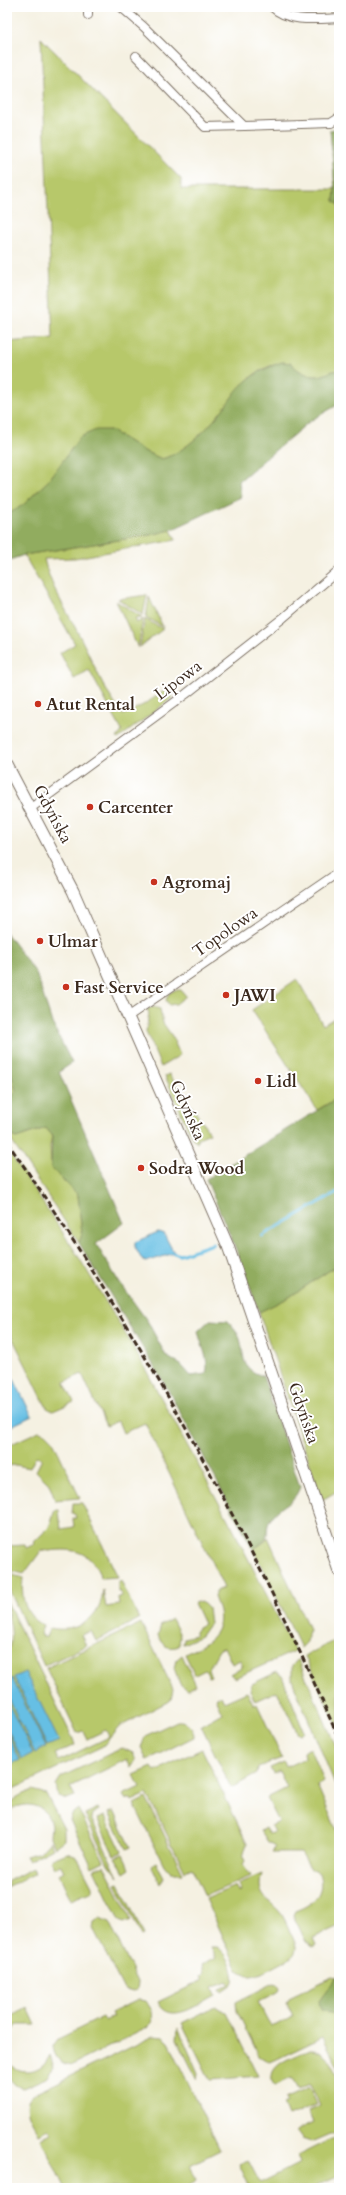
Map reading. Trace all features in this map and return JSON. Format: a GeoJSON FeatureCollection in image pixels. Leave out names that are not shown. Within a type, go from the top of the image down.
{"type":"FeatureCollection","features":[{"type":"Feature","properties":{"kind":"main road","name":"Gdyńska"},"geometry":{"type":"LineString","coordinates":[[7,765],[31,808],[73,891],[129,1016],[239,1274],[339,1571]]}},
{"type":"Feature","properties":{"kind":"street"},"geometry":{"type":"LineString","coordinates":[[121,7],[144,27],[244,126]]}},
{"type":"Feature","properties":{"kind":"street"},"geometry":{"type":"LineString","coordinates":[[272,7],[282,15],[291,17],[339,18]]}},
{"type":"Feature","properties":{"kind":"street"},"geometry":{"type":"LineString","coordinates":[[136,56],[205,127],[331,123],[339,118]]}},
{"type":"Feature","properties":{"kind":"street","name":"Lipowa"},"geometry":{"type":"LineString","coordinates":[[31,808],[186,694],[288,614],[339,570]]}},
{"type":"Feature","properties":{"kind":"street","name":"Topolowa"},"geometry":{"type":"LineString","coordinates":[[129,1016],[339,872]]}},
{"type":"Feature","properties":{"kind":"green space"},"geometry":{"type":"Polygon","coordinates":[[[41,38],[181,179],[181,189],[335,189],[334,201],[339,205],[339,371],[314,376],[301,372],[291,363],[273,365],[262,369],[238,390],[217,417],[196,439],[171,456],[162,459],[146,452],[110,430],[80,437],[49,480],[23,505],[7,515],[7,342],[53,338],[41,38]]]}},
{"type":"Feature","properties":{"kind":"green space"},"geometry":{"type":"Polygon","coordinates":[[[339,128],[339,205],[334,201],[335,189],[330,130],[339,128]]]}},
{"type":"Feature","properties":{"kind":"green space"},"geometry":{"type":"Polygon","coordinates":[[[282,362],[291,363],[301,372],[314,376],[339,371],[339,404],[310,421],[239,481],[241,497],[171,530],[150,535],[24,555],[7,561],[7,515],[23,505],[49,480],[80,437],[96,430],[110,430],[146,452],[162,459],[171,456],[196,439],[203,432],[226,406],[238,388],[248,379],[282,362]]]}},
{"type":"Feature","properties":{"kind":"green space"},"geometry":{"type":"Polygon","coordinates":[[[171,530],[176,540],[75,558],[44,559],[50,578],[58,595],[103,684],[123,715],[145,704],[167,689],[172,698],[118,739],[117,738],[122,731],[89,670],[74,679],[60,653],[75,644],[24,555],[150,535],[171,530]]]}},
{"type":"Feature","properties":{"kind":"green space"},"geometry":{"type":"Polygon","coordinates":[[[147,595],[143,615],[118,599],[147,595]]]}},
{"type":"Feature","properties":{"kind":"green space"},"geometry":{"type":"Polygon","coordinates":[[[149,597],[163,627],[146,617],[149,597]]]}},
{"type":"Feature","properties":{"kind":"green space"},"geometry":{"type":"Polygon","coordinates":[[[116,601],[142,617],[135,618],[137,623],[143,619],[138,648],[116,601]]]}},
{"type":"Feature","properties":{"kind":"green space"},"geometry":{"type":"Polygon","coordinates":[[[145,619],[163,629],[140,647],[145,619]]]}},
{"type":"Feature","properties":{"kind":"green space"},"geometry":{"type":"Polygon","coordinates":[[[7,934],[36,973],[52,1023],[72,1063],[59,1072],[124,1223],[96,1244],[119,1282],[148,1322],[166,1356],[181,1365],[191,1376],[206,1374],[206,1358],[198,1331],[210,1320],[228,1321],[238,1334],[241,1341],[244,1360],[249,1369],[263,1376],[300,1487],[291,1501],[277,1512],[269,1521],[266,1537],[253,1549],[166,1386],[79,1243],[82,1234],[78,1195],[51,1168],[52,1135],[46,1128],[16,1138],[7,1133],[7,1103],[16,1091],[7,1057],[7,934]]]}},
{"type":"Feature","properties":{"kind":"green space"},"geometry":{"type":"Polygon","coordinates":[[[297,979],[323,1025],[339,1015],[339,1097],[317,1110],[252,1010],[297,979]]]}},
{"type":"Feature","properties":{"kind":"green space"},"geometry":{"type":"Polygon","coordinates":[[[175,990],[181,990],[186,996],[176,1004],[169,1005],[166,1000],[169,993],[175,990]]]}},
{"type":"Feature","properties":{"kind":"green space"},"geometry":{"type":"Polygon","coordinates":[[[153,1007],[160,1009],[163,1023],[172,1036],[180,1055],[161,1067],[146,1032],[149,1013],[147,1009],[153,1007]]]}},
{"type":"Feature","properties":{"kind":"green space"},"geometry":{"type":"Polygon","coordinates":[[[7,1057],[16,1091],[7,1103],[7,1057]]]}},
{"type":"Feature","properties":{"kind":"green space"},"geometry":{"type":"Polygon","coordinates":[[[169,1074],[210,1133],[198,1138],[197,1143],[192,1138],[165,1076],[169,1074]]]}},
{"type":"Feature","properties":{"kind":"green space"},"geometry":{"type":"Polygon","coordinates":[[[339,1097],[339,1264],[288,1298],[259,1312],[236,1249],[206,1179],[339,1097]]]}},
{"type":"Feature","properties":{"kind":"green space"},"geometry":{"type":"Polygon","coordinates":[[[46,1128],[52,1135],[50,1146],[51,1168],[78,1195],[82,1234],[79,1243],[7,1134],[16,1138],[46,1128]]]}},
{"type":"Feature","properties":{"kind":"green space"},"geometry":{"type":"Polygon","coordinates":[[[7,1149],[73,1248],[131,1343],[231,1525],[295,1651],[235,1678],[230,1674],[243,1666],[240,1660],[232,1664],[224,1647],[219,1650],[208,1670],[211,1676],[209,1677],[205,1670],[195,1675],[185,1654],[205,1643],[215,1633],[220,1620],[219,1611],[214,1596],[216,1591],[224,1588],[145,1423],[123,1433],[118,1421],[106,1426],[82,1374],[64,1382],[74,1402],[53,1411],[47,1408],[7,1327],[7,1149]]]}},
{"type":"Feature","properties":{"kind":"green space"},"geometry":{"type":"Polygon","coordinates":[[[339,1264],[339,1490],[322,1500],[259,1312],[288,1298],[339,1264]]]}},
{"type":"Feature","properties":{"kind":"green space"},"geometry":{"type":"Polygon","coordinates":[[[39,1431],[46,1433],[52,1439],[80,1498],[55,1500],[49,1484],[36,1471],[42,1459],[36,1456],[30,1468],[16,1465],[7,1466],[7,1446],[39,1431]]]}},
{"type":"Feature","properties":{"kind":"green space"},"geometry":{"type":"Polygon","coordinates":[[[73,1503],[82,1503],[118,1577],[101,1578],[97,1569],[87,1557],[81,1553],[67,1550],[41,1551],[24,1574],[12,1571],[7,1560],[7,1546],[25,1545],[26,1548],[35,1544],[34,1542],[49,1527],[55,1510],[59,1510],[61,1529],[74,1527],[73,1519],[76,1518],[75,1514],[72,1514],[73,1503]]]}},
{"type":"Feature","properties":{"kind":"green space"},"geometry":{"type":"Polygon","coordinates":[[[268,1537],[309,1629],[307,1642],[301,1648],[253,1549],[263,1543],[268,1537]]]}},
{"type":"Feature","properties":{"kind":"green space"},"geometry":{"type":"Polygon","coordinates":[[[7,1567],[10,1574],[23,1578],[23,1599],[28,1611],[43,1625],[40,1635],[46,1637],[50,1628],[69,1629],[86,1622],[98,1609],[103,1590],[106,1607],[119,1605],[118,1597],[121,1596],[121,1592],[118,1592],[118,1581],[121,1581],[139,1619],[96,1641],[91,1631],[81,1635],[86,1646],[44,1666],[7,1585],[7,1567]]]}},
{"type":"Feature","properties":{"kind":"green space"},"geometry":{"type":"Polygon","coordinates":[[[201,1601],[208,1608],[210,1623],[201,1636],[183,1644],[184,1638],[195,1635],[198,1627],[204,1624],[194,1603],[201,1601]]]}},
{"type":"Feature","properties":{"kind":"green space"},"geometry":{"type":"Polygon","coordinates":[[[7,1602],[75,1745],[55,1754],[59,1761],[109,1737],[106,1730],[87,1739],[83,1731],[77,1733],[46,1668],[141,1623],[173,1689],[171,1700],[119,1727],[103,1746],[7,1792],[7,1653],[10,1647],[11,1628],[7,1602]]]}},
{"type":"Feature","properties":{"kind":"green space"},"geometry":{"type":"Polygon","coordinates":[[[172,1619],[180,1635],[179,1646],[172,1648],[163,1644],[158,1635],[161,1625],[172,1619]]]}},
{"type":"Feature","properties":{"kind":"green space"},"geometry":{"type":"Polygon","coordinates":[[[339,1638],[339,1730],[305,1656],[339,1638]]]}},
{"type":"Feature","properties":{"kind":"green space"},"geometry":{"type":"Polygon","coordinates":[[[182,1655],[196,1685],[188,1690],[180,1684],[174,1668],[176,1660],[182,1655]]]}},
{"type":"Feature","properties":{"kind":"green space"},"geometry":{"type":"Polygon","coordinates":[[[298,1659],[339,1754],[339,1794],[292,1680],[292,1666],[298,1659]]]}},
{"type":"Feature","properties":{"kind":"green space"},"geometry":{"type":"Polygon","coordinates":[[[277,1672],[282,1676],[304,1732],[301,1735],[298,1734],[277,1691],[255,1701],[250,1691],[252,1684],[277,1672]]]}},
{"type":"Feature","properties":{"kind":"green space"},"geometry":{"type":"Polygon","coordinates":[[[247,1692],[254,1705],[257,1704],[282,1758],[258,1767],[257,1774],[231,1788],[201,1725],[222,1713],[215,1698],[221,1696],[224,1702],[247,1692]]]}},
{"type":"Feature","properties":{"kind":"green space"},"geometry":{"type":"Polygon","coordinates":[[[177,1721],[187,1723],[193,1730],[194,1737],[147,1760],[141,1747],[145,1736],[177,1721]]]}},
{"type":"Feature","properties":{"kind":"green space"},"geometry":{"type":"Polygon","coordinates":[[[122,1748],[133,1753],[136,1760],[131,1768],[127,1759],[70,1787],[75,1796],[67,1799],[58,1796],[56,1785],[61,1777],[122,1748]]]}},
{"type":"Feature","properties":{"kind":"green space"},"geometry":{"type":"Polygon","coordinates":[[[202,1749],[247,1843],[243,1857],[245,1861],[243,1864],[251,1876],[205,1896],[192,1868],[185,1871],[147,1794],[132,1801],[131,1799],[126,1801],[123,1795],[140,1787],[134,1775],[152,1767],[155,1771],[202,1749]]]}},
{"type":"Feature","properties":{"kind":"green space"},"geometry":{"type":"Polygon","coordinates":[[[311,1749],[324,1781],[317,1785],[339,1836],[339,1926],[313,1938],[316,1945],[313,1947],[306,1942],[293,1915],[295,1911],[301,1909],[316,1898],[321,1887],[319,1873],[311,1869],[301,1853],[272,1853],[275,1846],[268,1842],[261,1831],[266,1828],[269,1834],[274,1832],[271,1826],[279,1822],[267,1798],[287,1788],[279,1771],[273,1774],[270,1768],[284,1762],[286,1767],[305,1758],[304,1752],[311,1749]]]}},
{"type":"Feature","properties":{"kind":"green space"},"geometry":{"type":"Polygon","coordinates":[[[33,1790],[46,1794],[64,1829],[64,1840],[55,1847],[50,1837],[50,1821],[42,1810],[30,1805],[24,1805],[7,1814],[9,1805],[12,1801],[33,1790]]]}},
{"type":"Feature","properties":{"kind":"green space"},"geometry":{"type":"Polygon","coordinates":[[[146,1798],[183,1873],[171,1873],[164,1865],[134,1804],[146,1798]]]}},
{"type":"Feature","properties":{"kind":"green space"},"geometry":{"type":"Polygon","coordinates":[[[98,1808],[99,1810],[92,1814],[91,1818],[118,1877],[108,1864],[85,1814],[98,1808]]]}},
{"type":"Feature","properties":{"kind":"green space"},"geometry":{"type":"Polygon","coordinates":[[[78,1809],[104,1861],[92,1867],[70,1820],[72,1814],[78,1809]]]}},
{"type":"Feature","properties":{"kind":"green space"},"geometry":{"type":"Polygon","coordinates":[[[114,1811],[131,1847],[127,1849],[109,1813],[114,1811]]]}},
{"type":"Feature","properties":{"kind":"green space"},"geometry":{"type":"Polygon","coordinates":[[[105,1816],[122,1852],[114,1855],[97,1819],[105,1816]]]}},
{"type":"Feature","properties":{"kind":"green space"},"geometry":{"type":"Polygon","coordinates":[[[50,1841],[53,1848],[28,1861],[25,1856],[40,1852],[50,1841]]]}},
{"type":"Feature","properties":{"kind":"green space"},"geometry":{"type":"Polygon","coordinates":[[[67,1853],[77,1857],[92,1886],[92,1891],[71,1900],[59,1874],[64,1871],[61,1866],[54,1868],[50,1860],[67,1853]]]}},
{"type":"Feature","properties":{"kind":"green space"},"geometry":{"type":"Polygon","coordinates":[[[123,1854],[130,1869],[124,1873],[115,1857],[123,1854]]]}},
{"type":"Feature","properties":{"kind":"green space"},"geometry":{"type":"Polygon","coordinates":[[[156,1862],[164,1877],[160,1884],[151,1865],[156,1862]]]}},
{"type":"Feature","properties":{"kind":"green space"},"geometry":{"type":"Polygon","coordinates":[[[104,1865],[131,1920],[124,1923],[119,1921],[94,1869],[104,1865]]]}},
{"type":"Feature","properties":{"kind":"green space"},"geometry":{"type":"Polygon","coordinates":[[[33,1868],[36,1873],[7,1887],[8,1881],[33,1868]]]}},
{"type":"Feature","properties":{"kind":"green space"},"geometry":{"type":"Polygon","coordinates":[[[262,1874],[260,1888],[262,1894],[282,1915],[296,1948],[293,1955],[285,1961],[259,1974],[247,1976],[238,1970],[206,1899],[235,1886],[239,1893],[241,1892],[238,1884],[262,1874]]]}},
{"type":"Feature","properties":{"kind":"green space"},"geometry":{"type":"Polygon","coordinates":[[[119,1883],[144,1935],[142,1936],[116,1884],[119,1883]]]}},
{"type":"Feature","properties":{"kind":"green space"},"geometry":{"type":"Polygon","coordinates":[[[100,1918],[109,1922],[138,1982],[137,1990],[133,1992],[124,1990],[93,1928],[94,1922],[100,1918]]]}},
{"type":"Feature","properties":{"kind":"green space"},"geometry":{"type":"Polygon","coordinates":[[[211,1947],[217,1947],[228,1959],[233,1975],[232,1985],[222,1992],[220,1989],[229,1985],[227,1981],[213,1987],[216,1995],[186,2011],[170,2013],[163,2009],[158,2002],[203,1980],[201,1976],[204,1974],[202,1965],[216,1957],[211,1947]]]}},
{"type":"Feature","properties":{"kind":"green space"},"geometry":{"type":"Polygon","coordinates":[[[339,1976],[339,2012],[333,2014],[321,2010],[319,2001],[339,1976]]]}},
{"type":"Feature","properties":{"kind":"green space"},"geometry":{"type":"Polygon","coordinates":[[[332,1977],[336,1978],[333,1983],[333,2014],[339,2012],[339,2069],[323,2037],[269,2062],[259,2056],[237,2011],[236,2002],[274,1983],[278,1984],[280,1988],[278,1992],[258,2002],[271,2027],[293,2017],[287,2004],[289,1998],[332,1977]]]}},
{"type":"Feature","properties":{"kind":"green space"},"geometry":{"type":"Polygon","coordinates":[[[138,2000],[146,2001],[152,2011],[151,2022],[147,2028],[74,2064],[70,2065],[62,2063],[59,2060],[55,2054],[53,2046],[58,2039],[103,2017],[105,2021],[113,2017],[111,2013],[138,2000]]]}},
{"type":"Feature","properties":{"kind":"green space"},"geometry":{"type":"Polygon","coordinates":[[[216,2006],[227,2013],[258,2076],[210,2080],[182,2023],[216,2006]]]}},
{"type":"Feature","properties":{"kind":"green space"},"geometry":{"type":"Polygon","coordinates":[[[28,2008],[36,2025],[18,2025],[7,2034],[7,2010],[12,2009],[10,2012],[12,2016],[28,2008]]]}},
{"type":"Feature","properties":{"kind":"green space"},"geometry":{"type":"Polygon","coordinates":[[[178,2027],[198,2073],[197,2079],[177,2039],[178,2027]]]}},
{"type":"Feature","properties":{"kind":"green space"},"geometry":{"type":"Polygon","coordinates":[[[154,2036],[163,2037],[169,2042],[220,2150],[190,2165],[196,2180],[189,2186],[190,2188],[64,2188],[41,2139],[51,2134],[49,2130],[39,2135],[28,2112],[28,2102],[36,2093],[154,2036]]]}},
{"type":"Feature","properties":{"kind":"green space"},"geometry":{"type":"Polygon","coordinates":[[[310,2049],[321,2052],[333,2065],[338,2077],[340,2094],[339,2130],[311,2142],[302,2139],[296,2131],[313,2123],[308,2111],[320,2105],[310,2084],[298,2089],[292,2078],[274,2086],[272,2078],[273,2072],[282,2062],[310,2049]]]}},
{"type":"Feature","properties":{"kind":"green space"},"geometry":{"type":"Polygon","coordinates":[[[50,2055],[54,2068],[48,2077],[23,2088],[15,2084],[10,2078],[8,2074],[7,2061],[18,2069],[30,2071],[42,2066],[50,2055]]]}},
{"type":"Feature","properties":{"kind":"green space"},"geometry":{"type":"Polygon","coordinates":[[[309,2087],[317,2104],[294,2115],[288,2116],[283,2104],[287,2102],[285,2098],[309,2087]]]}},
{"type":"Feature","properties":{"kind":"green space"},"geometry":{"type":"Polygon","coordinates":[[[339,2135],[339,2176],[313,2188],[250,2188],[239,2164],[248,2160],[260,2183],[300,2163],[297,2156],[339,2135]]]}},
{"type":"Feature","properties":{"kind":"water"},"geometry":{"type":"Polygon","coordinates":[[[158,1232],[164,1234],[174,1253],[146,1262],[142,1260],[135,1247],[135,1242],[158,1232]]]}},
{"type":"Feature","properties":{"kind":"water"},"geometry":{"type":"Polygon","coordinates":[[[7,1365],[32,1416],[7,1428],[7,1365]]]}},
{"type":"Feature","properties":{"kind":"water"},"geometry":{"type":"Polygon","coordinates":[[[25,1672],[59,1741],[47,1746],[14,1677],[25,1672]]]}},
{"type":"Feature","properties":{"kind":"water"},"geometry":{"type":"Polygon","coordinates":[[[12,1678],[46,1747],[35,1753],[7,1695],[7,1681],[12,1678]]]}},
{"type":"Feature","properties":{"kind":"water"},"geometry":{"type":"Polygon","coordinates":[[[7,1701],[33,1753],[22,1759],[7,1728],[7,1701]]]}},
{"type":"Feature","properties":{"kind":"water"},"geometry":{"type":"Polygon","coordinates":[[[7,1732],[20,1760],[9,1765],[7,1760],[7,1732]]]}},
{"type":"Feature","properties":{"kind":"waterway"},"geometry":{"type":"LineString","coordinates":[[262,1236],[339,1191]]}},
{"type":"Feature","properties":{"kind":"waterway"},"geometry":{"type":"LineString","coordinates":[[174,1253],[180,1255],[213,1244]]}},
{"type":"Feature","properties":{"kind":"railway"},"geometry":{"type":"LineString","coordinates":[[7,1142],[101,1284],[188,1432],[229,1508],[267,1584],[339,1739]]}},
{"type":"Feature","properties":{"kind":"place","name":"Atut Rental"},"geometry":{"type":"Point","coordinates":[38,704]}},
{"type":"Feature","properties":{"kind":"place","name":"Carcenter"},"geometry":{"type":"Point","coordinates":[90,807]}},
{"type":"Feature","properties":{"kind":"place","name":"Agromaj"},"geometry":{"type":"Point","coordinates":[154,882]}},
{"type":"Feature","properties":{"kind":"place","name":"Ulmar"},"geometry":{"type":"Point","coordinates":[40,941]}},
{"type":"Feature","properties":{"kind":"place","name":"Fast Service"},"geometry":{"type":"Point","coordinates":[66,987]}},
{"type":"Feature","properties":{"kind":"place","name":"JAWI"},"geometry":{"type":"Point","coordinates":[226,995]}},
{"type":"Feature","properties":{"kind":"place","name":"Lidl"},"geometry":{"type":"Point","coordinates":[258,1081]}},
{"type":"Feature","properties":{"kind":"place","name":"Sodra Wood"},"geometry":{"type":"Point","coordinates":[141,1168]}}]}
